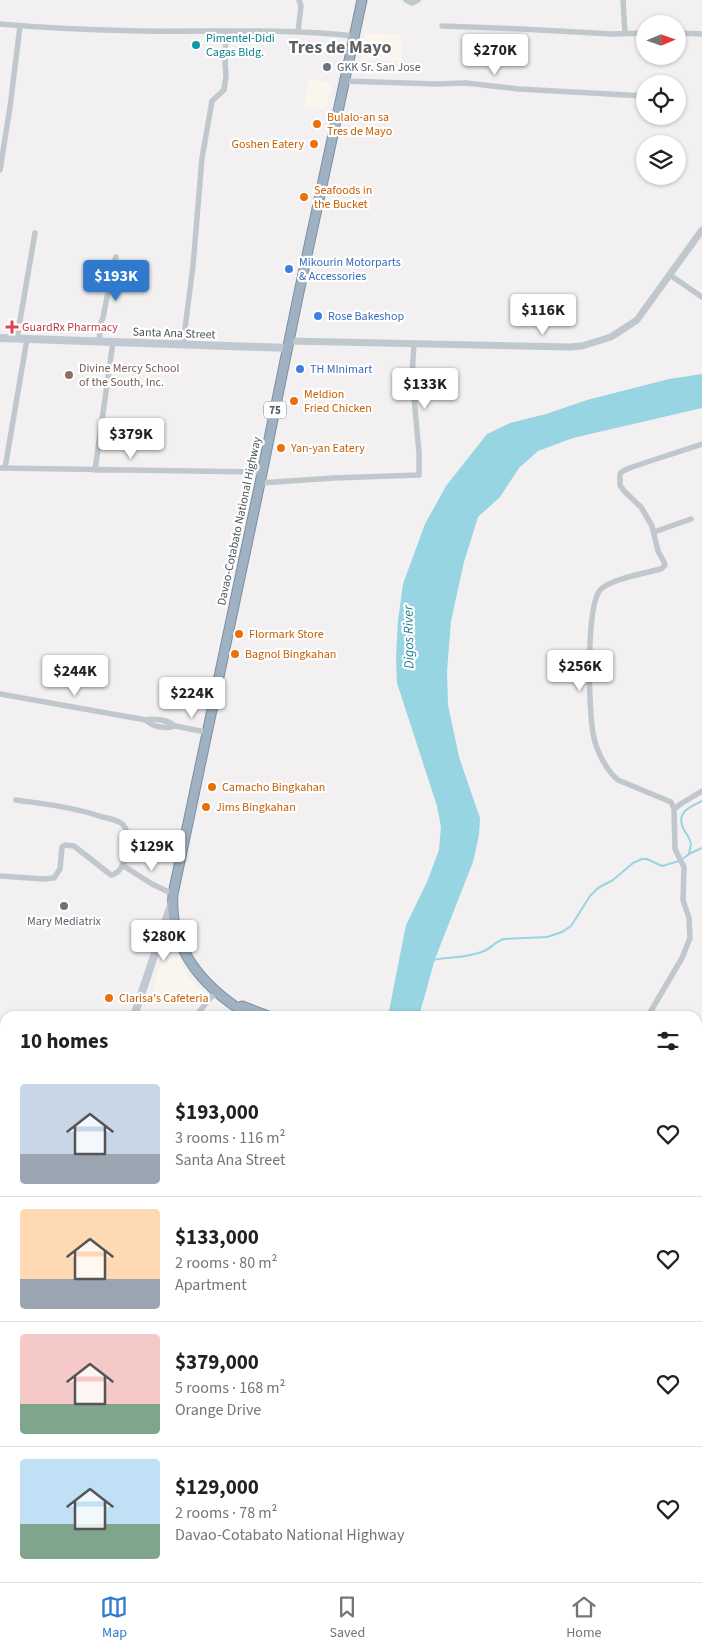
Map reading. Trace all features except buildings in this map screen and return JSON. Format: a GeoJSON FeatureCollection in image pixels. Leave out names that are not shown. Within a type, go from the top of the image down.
{"type":"FeatureCollection","features":[{"type":"Feature","properties":{"kind":"highway","name":"Davao-Cotabato National Highway"},"geometry":{"type":"LineString","coordinates":[[172,897],[362,0]]}},
{"type":"Feature","properties":{"kind":"highway","name":"75"},"geometry":{"type":"LineString","coordinates":[[172,897],[178,939],[187,957],[198,974],[217,993],[243,1011]]}},
{"type":"Feature","properties":{"kind":"highway"},"geometry":{"type":"LineString","coordinates":[[161,935],[170,934],[178,939]]}},
{"type":"Feature","properties":{"kind":"highway","name":"75"},"geometry":{"type":"LineString","coordinates":[[228,1000],[256,1011]]}},
{"type":"Feature","properties":{"kind":"main road","name":"Santa Ana Street"},"geometry":{"type":"LineString","coordinates":[[0,338],[184,344],[289,345]]}},
{"type":"Feature","properties":{"kind":"main road"},"geometry":{"type":"LineString","coordinates":[[136,1011],[172,897]]}},
{"type":"Feature","properties":{"kind":"street"},"geometry":{"type":"LineString","coordinates":[[298,0],[301,6],[298,32]]}},
{"type":"Feature","properties":{"kind":"street"},"geometry":{"type":"LineString","coordinates":[[406,0],[412,3],[418,0]]}},
{"type":"Feature","properties":{"kind":"street"},"geometry":{"type":"LineString","coordinates":[[622,0],[625,34]]}},
{"type":"Feature","properties":{"kind":"street"},"geometry":{"type":"LineString","coordinates":[[0,24],[139,31],[318,32],[354,36]]}},
{"type":"Feature","properties":{"kind":"street"},"geometry":{"type":"LineString","coordinates":[[0,170],[20,26]]}},
{"type":"Feature","properties":{"kind":"street"},"geometry":{"type":"LineString","coordinates":[[442,26],[636,33]]}},
{"type":"Feature","properties":{"kind":"street"},"geometry":{"type":"LineString","coordinates":[[184,344],[202,158],[212,101],[224,90],[226,76],[224,60],[226,31]]}},
{"type":"Feature","properties":{"kind":"street"},"geometry":{"type":"LineString","coordinates":[[686,33],[702,34]]}},
{"type":"Feature","properties":{"kind":"street"},"geometry":{"type":"LineString","coordinates":[[344,81],[466,83],[520,89],[636,95]]}},
{"type":"Feature","properties":{"kind":"street"},"geometry":{"type":"LineString","coordinates":[[289,345],[582,346],[611,337],[637,320],[702,230]]}},
{"type":"Feature","properties":{"kind":"street"},"geometry":{"type":"LineString","coordinates":[[17,338],[35,233]]}},
{"type":"Feature","properties":{"kind":"street"},"geometry":{"type":"LineString","coordinates":[[99,341],[101,322],[116,257]]}},
{"type":"Feature","properties":{"kind":"street"},"geometry":{"type":"LineString","coordinates":[[670,275],[702,297]]}},
{"type":"Feature","properties":{"kind":"street"},"geometry":{"type":"LineString","coordinates":[[27,339],[3,468],[262,472]]}},
{"type":"Feature","properties":{"kind":"street"},"geometry":{"type":"LineString","coordinates":[[95,470],[114,342]]}},
{"type":"Feature","properties":{"kind":"street"},"geometry":{"type":"LineString","coordinates":[[260,483],[419,475],[419,453],[412,375],[414,344]]}},
{"type":"Feature","properties":{"kind":"street"},"geometry":{"type":"LineString","coordinates":[[651,1011],[682,958],[690,938],[689,918],[683,900],[684,868],[675,849],[673,806],[668,800],[625,784],[611,775],[597,747],[592,727],[590,640],[597,594],[607,584],[664,567],[654,532],[641,507],[620,485],[620,474],[632,467],[702,444]]}},
{"type":"Feature","properties":{"kind":"street"},"geometry":{"type":"LineString","coordinates":[[654,532],[691,519]]}},
{"type":"Feature","properties":{"kind":"street"},"geometry":{"type":"LineString","coordinates":[[0,694],[146,720],[150,725],[169,728],[175,726],[206,732]]}},
{"type":"Feature","properties":{"kind":"street"},"geometry":{"type":"LineString","coordinates":[[674,809],[682,802],[702,791]]}},
{"type":"Feature","properties":{"kind":"street"},"geometry":{"type":"LineString","coordinates":[[0,876],[54,878],[60,869],[62,847],[65,845],[74,846],[111,875],[116,874],[127,853],[127,830],[115,820],[73,808],[16,800]]}},
{"type":"Feature","properties":{"kind":"street"},"geometry":{"type":"LineString","coordinates":[[122,865],[172,897]]}},
{"type":"Feature","properties":{"kind":"street"},"geometry":{"type":"LineString","coordinates":[[200,1011],[210,998],[217,993]]}},
{"type":"Feature","properties":{"kind":"shaded area"},"geometry":{"type":"Polygon","coordinates":[[[365,33],[401,34],[401,61],[360,60],[365,33]]]}},
{"type":"Feature","properties":{"kind":"shaded area"},"geometry":{"type":"Polygon","coordinates":[[[309,78],[332,83],[326,111],[304,107],[309,78]]]}},
{"type":"Feature","properties":{"kind":"shaded area"},"geometry":{"type":"Polygon","coordinates":[[[162,959],[179,959],[188,976],[206,996],[150,1001],[162,959]]]}},
{"type":"Feature","properties":{"kind":"water","name":"Digos River"},"geometry":{"type":"Polygon","coordinates":[[[702,374],[702,408],[573,438],[538,451],[519,468],[500,497],[478,517],[464,562],[451,621],[447,671],[448,705],[459,757],[480,818],[479,835],[473,862],[435,959],[420,1011],[389,1011],[406,925],[427,882],[439,850],[441,827],[437,806],[397,683],[398,621],[403,584],[425,524],[446,486],[487,434],[510,423],[546,414],[587,400],[669,379],[702,374]]]}},
{"type":"Feature","properties":{"kind":"waterway"},"geometry":{"type":"LineString","coordinates":[[684,858],[689,854],[691,844],[682,824],[682,815],[688,808],[702,801]]}},
{"type":"Feature","properties":{"kind":"waterway"},"geometry":{"type":"LineString","coordinates":[[689,854],[702,848]]}},
{"type":"Feature","properties":{"kind":"waterway"},"geometry":{"type":"LineString","coordinates":[[433,960],[478,953],[487,950],[498,941],[504,939],[547,937],[562,932],[571,926],[590,896],[598,888],[613,880],[633,863],[647,859],[662,866],[679,861]]}},
{"type":"Feature","properties":{"kind":"place","name":"Pimentel-Didi Cagas Bldg."},"geometry":{"type":"Point","coordinates":[196,45]}},
{"type":"Feature","properties":{"kind":"place","name":"GKK Sr. San Jose"},"geometry":{"type":"Point","coordinates":[327,67]}},
{"type":"Feature","properties":{"kind":"place","name":"Bulalo-an sa Tres de Mayo"},"geometry":{"type":"Point","coordinates":[317,124]}},
{"type":"Feature","properties":{"kind":"place","name":"Goshen Eatery"},"geometry":{"type":"Point","coordinates":[314,144]}},
{"type":"Feature","properties":{"kind":"place","name":"Seafoods in the Bucket"},"geometry":{"type":"Point","coordinates":[304,197]}},
{"type":"Feature","properties":{"kind":"place","name":"Mikourin Motorparts & Accessories"},"geometry":{"type":"Point","coordinates":[289,269]}},
{"type":"Feature","properties":{"kind":"place","name":"Rose Bakeshop"},"geometry":{"type":"Point","coordinates":[318,316]}},
{"type":"Feature","properties":{"kind":"place","name":"GuardRx Pharmacy"},"geometry":{"type":"Point","coordinates":[12,327]}},
{"type":"Feature","properties":{"kind":"place","name":"TH MInimart"},"geometry":{"type":"Point","coordinates":[300,369]}},
{"type":"Feature","properties":{"kind":"place","name":"Divine Mercy School of the South, Inc."},"geometry":{"type":"Point","coordinates":[69,375]}},
{"type":"Feature","properties":{"kind":"place","name":"Meldion Fried Chicken"},"geometry":{"type":"Point","coordinates":[294,401]}},
{"type":"Feature","properties":{"kind":"place","name":"Yan-yan Eatery"},"geometry":{"type":"Point","coordinates":[281,448]}},
{"type":"Feature","properties":{"kind":"place","name":"Flormark Store"},"geometry":{"type":"Point","coordinates":[239,634]}},
{"type":"Feature","properties":{"kind":"place","name":"Bagnol Bingkahan"},"geometry":{"type":"Point","coordinates":[235,654]}},
{"type":"Feature","properties":{"kind":"place","name":"Camacho Bingkahan"},"geometry":{"type":"Point","coordinates":[212,787]}},
{"type":"Feature","properties":{"kind":"place","name":"Jims Bingkahan"},"geometry":{"type":"Point","coordinates":[206,807]}},
{"type":"Feature","properties":{"kind":"place","name":"Mary Mediatrix"},"geometry":{"type":"Point","coordinates":[64,906]}},
{"type":"Feature","properties":{"kind":"place","name":"Clarisa's Cafeteria"},"geometry":{"type":"Point","coordinates":[109,998]}},
{"type":"Feature","properties":{"kind":"district","name":"Tres de Mayo"},"geometry":{"type":"Point","coordinates":[340,47]}}]}
